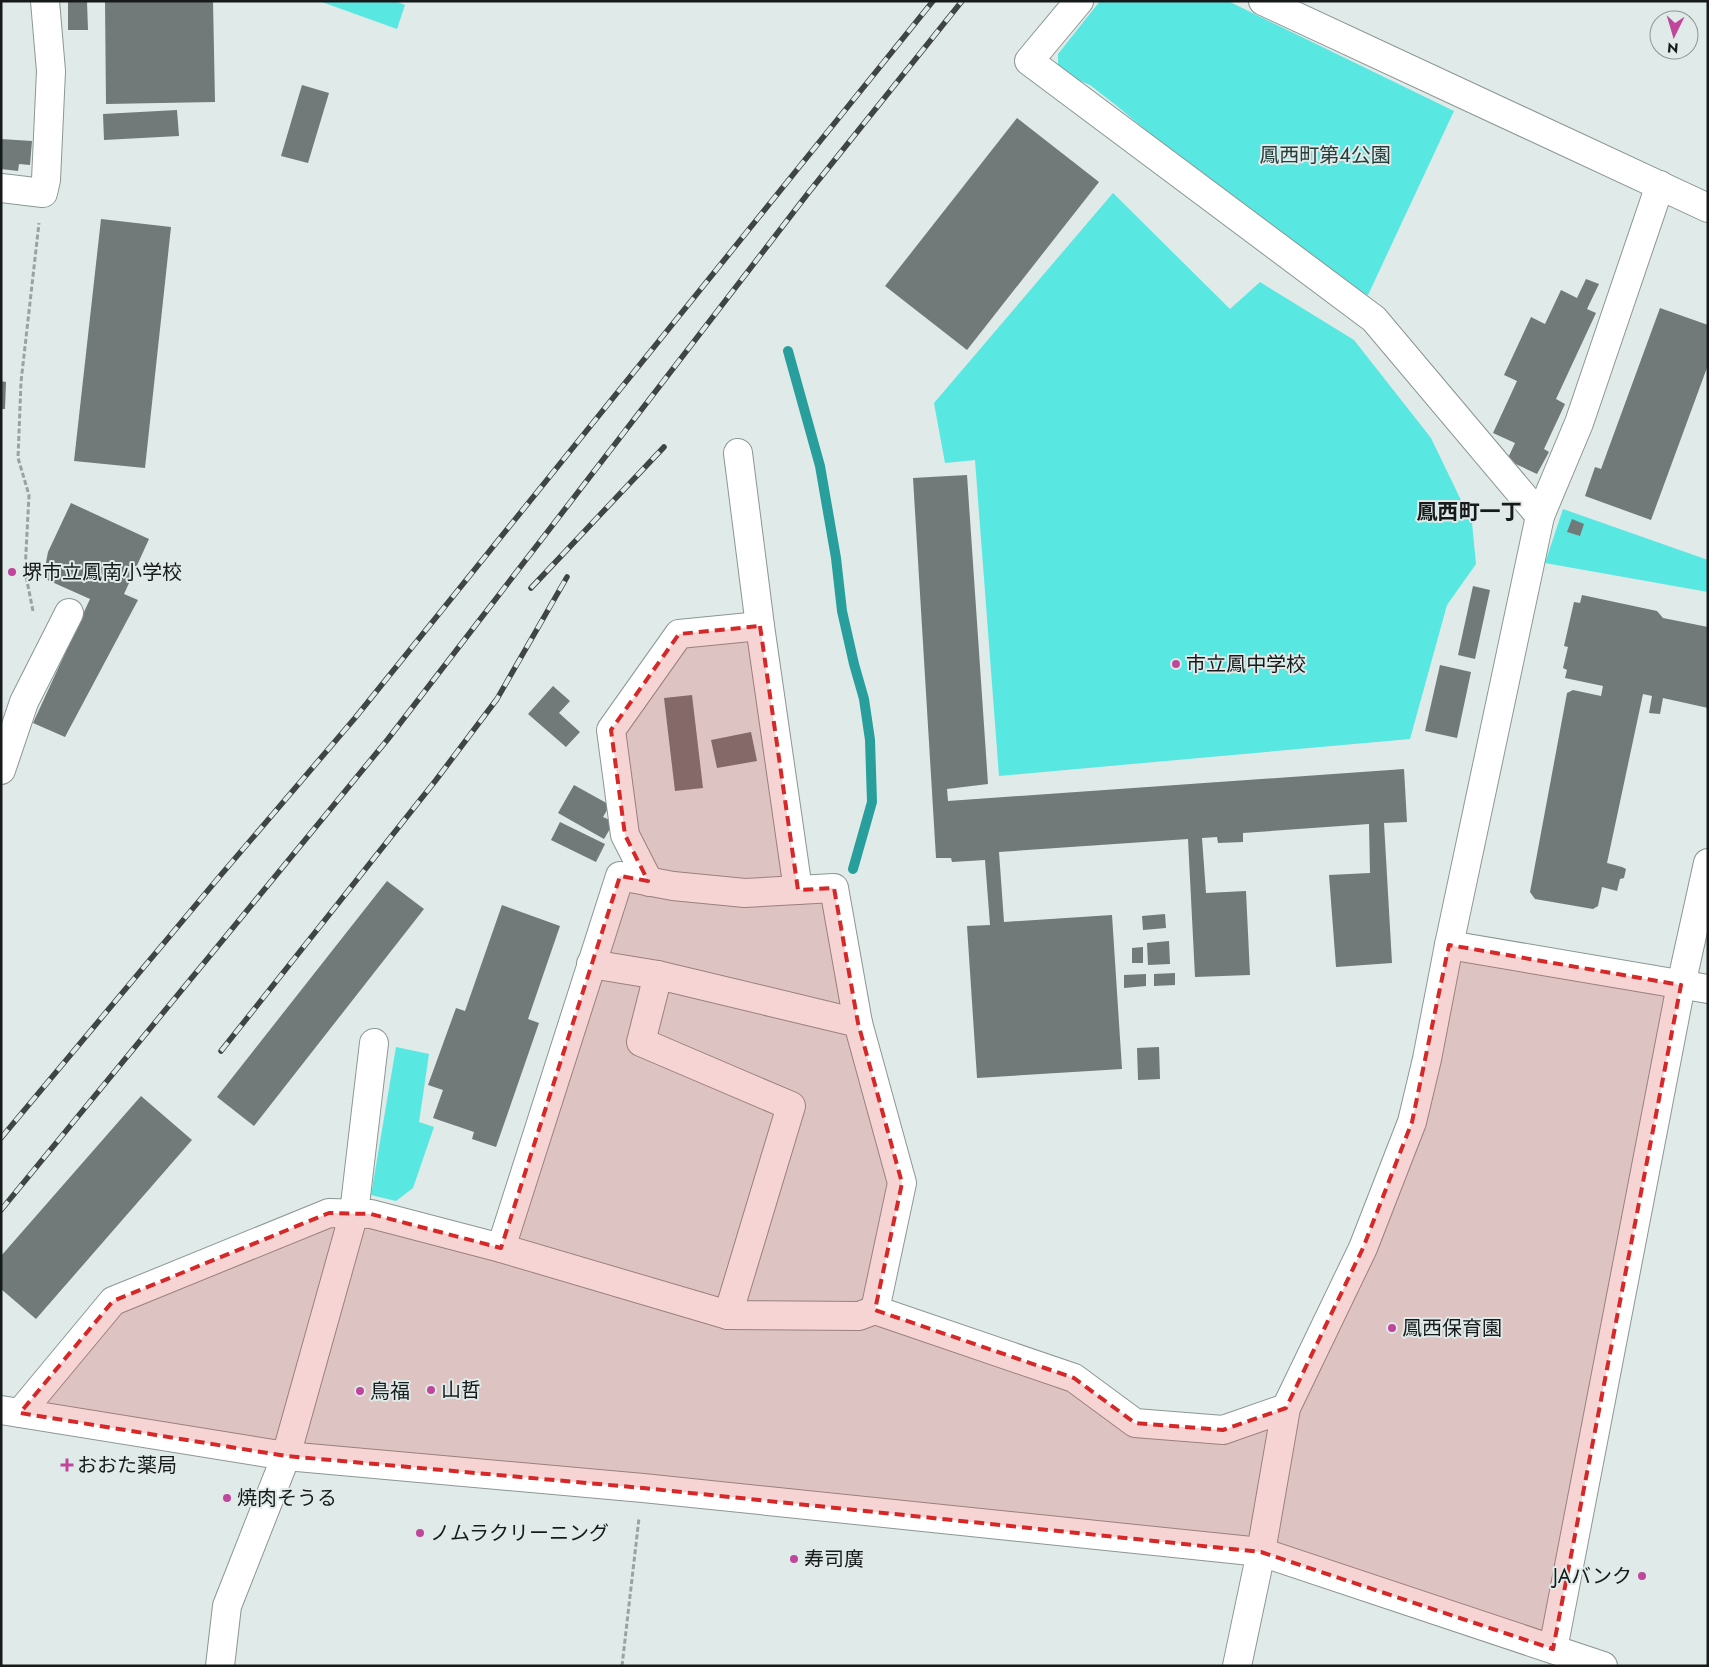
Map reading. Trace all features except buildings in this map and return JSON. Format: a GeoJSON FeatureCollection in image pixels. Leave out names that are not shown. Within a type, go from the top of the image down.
{"type":"FeatureCollection","features":[{"type":"Feature","properties":{"kind":"street"},"geometry":{"type":"LineString","coordinates":[[1,188],[43,193],[46,180],[51,71],[45,1]]}},
{"type":"Feature","properties":{"kind":"street"},"geometry":{"type":"LineString","coordinates":[[1079,1],[1029,61],[1374,319],[1540,516]]}},
{"type":"Feature","properties":{"kind":"street"},"geometry":{"type":"LineString","coordinates":[[1264,1],[1708,208]]}},
{"type":"Feature","properties":{"kind":"street"},"geometry":{"type":"LineString","coordinates":[[1237,1666],[1261,1552],[1286,1408],[1363,1248],[1412,1122],[1428,1059],[1449,945],[1540,516],[1579,423],[1660,185]]}},
{"type":"Feature","properties":{"kind":"street"},"geometry":{"type":"LineString","coordinates":[[738,452],[760,626],[798,890]]}},
{"type":"Feature","properties":{"kind":"street"},"geometry":{"type":"LineString","coordinates":[[1,770],[24,702],[69,613]]}},
{"type":"Feature","properties":{"kind":"street"},"geometry":{"type":"LineString","coordinates":[[649,882],[625,835],[610,730],[679,634],[760,626]]}},
{"type":"Feature","properties":{"kind":"street"},"geometry":{"type":"LineString","coordinates":[[1553,1649],[1680,985],[1708,863]]}},
{"type":"Feature","properties":{"kind":"street"},"geometry":{"type":"LineString","coordinates":[[501,1248],[620,876],[707,890],[745,893],[834,888],[858,1023],[902,1184],[875,1310]]}},
{"type":"Feature","properties":{"kind":"street"},"geometry":{"type":"LineString","coordinates":[[1449,945],[1708,989]]}},
{"type":"Feature","properties":{"kind":"street"},"geometry":{"type":"LineString","coordinates":[[592,964],[658,975],[858,1023]]}},
{"type":"Feature","properties":{"kind":"street"},"geometry":{"type":"LineString","coordinates":[[658,975],[641,1042],[791,1106],[728,1315]]}},
{"type":"Feature","properties":{"kind":"street"},"geometry":{"type":"LineString","coordinates":[[220,1666],[227,1606],[286,1456],[354,1213],[374,1043]]}},
{"type":"Feature","properties":{"kind":"street"},"geometry":{"type":"LineString","coordinates":[[10,1411],[113,1301],[329,1213],[371,1214],[501,1248],[728,1315],[859,1316],[875,1310],[1074,1378],[1135,1422],[1222,1430],[1286,1408]]}},
{"type":"Feature","properties":{"kind":"street"},"geometry":{"type":"LineString","coordinates":[[10,1411],[286,1456],[643,1488],[1261,1552],[1603,1666]]}},
{"type":"Feature","properties":{"kind":"path"},"geometry":{"type":"LineString","coordinates":[[43,193],[21,382],[18,458],[29,495],[25,571],[35,621],[47,657]]}},
{"type":"Feature","properties":{"kind":"path"},"geometry":{"type":"LineString","coordinates":[[622,1666],[643,1488]]}},
{"type":"Feature","properties":{"kind":"highlighted area"},"geometry":{"type":"Polygon","coordinates":[[[760,626],[798,890],[834,888],[858,1023],[902,1183],[875,1310],[1074,1378],[1135,1423],[1223,1430],[1286,1408],[1363,1248],[1412,1122],[1449,945],[1681,985],[1553,1649],[1261,1552],[643,1488],[286,1456],[20,1413],[113,1301],[329,1213],[371,1214],[501,1248],[620,876],[648,881],[625,835],[611,730],[679,634],[760,626]]]}},
{"type":"Feature","properties":{"kind":"green space"},"geometry":{"type":"Polygon","coordinates":[[[319,1],[395,1],[405,5],[397,29],[319,1]]]}},
{"type":"Feature","properties":{"kind":"green space","name":"鳳西町第4公園"},"geometry":{"type":"Polygon","coordinates":[[[1100,1],[1228,1],[1454,111],[1368,295],[1340,285],[1186,164],[1090,85],[1058,70],[1058,54],[1100,1]]]}},
{"type":"Feature","properties":{"kind":"green space"},"geometry":{"type":"Polygon","coordinates":[[[1113,193],[1230,309],[1260,282],[1354,340],[1431,438],[1472,523],[1476,564],[1447,605],[1410,739],[999,776],[975,460],[945,463],[934,403],[1113,193]]]}},
{"type":"Feature","properties":{"kind":"green space"},"geometry":{"type":"Polygon","coordinates":[[[1563,509],[1708,560],[1708,592],[1545,563],[1563,509]]]}},
{"type":"Feature","properties":{"kind":"green space"},"geometry":{"type":"Polygon","coordinates":[[[396,1047],[429,1054],[419,1122],[434,1127],[413,1188],[396,1201],[371,1195],[396,1047]]]}},
{"type":"Feature","properties":{"kind":"waterway"},"geometry":{"type":"LineString","coordinates":[[788,351],[820,466],[836,558],[842,611],[864,699],[870,740],[872,802],[853,869]]}},
{"type":"Feature","properties":{"kind":"railway"},"geometry":{"type":"LineString","coordinates":[[1,1138],[355,718],[933,1]]}},
{"type":"Feature","properties":{"kind":"railway"},"geometry":{"type":"LineString","coordinates":[[1,1210],[388,739],[809,192],[962,1]]}},
{"type":"Feature","properties":{"kind":"railway"},"geometry":{"type":"LineString","coordinates":[[531,588],[664,447]]}},
{"type":"Feature","properties":{"kind":"railway"},"geometry":{"type":"LineString","coordinates":[[221,1051],[436,780],[497,699],[567,577]]}},
{"type":"Feature","properties":{"kind":"place","name":"堺市立鳳南小学校"},"geometry":{"type":"Point","coordinates":[12,572]}},
{"type":"Feature","properties":{"kind":"place","name":"市立鳳中学校"},"geometry":{"type":"Point","coordinates":[1176,664]}},
{"type":"Feature","properties":{"kind":"place","name":"鳳西保育園"},"geometry":{"type":"Point","coordinates":[1392,1328]}},
{"type":"Feature","properties":{"kind":"place","name":"山哲"},"geometry":{"type":"Point","coordinates":[431,1390]}},
{"type":"Feature","properties":{"kind":"place","name":"鳥福"},"geometry":{"type":"Point","coordinates":[360,1391]}},
{"type":"Feature","properties":{"kind":"place","name":"おおた薬局"},"geometry":{"type":"Point","coordinates":[67,1465]}},
{"type":"Feature","properties":{"kind":"place","name":"焼肉そうる"},"geometry":{"type":"Point","coordinates":[227,1498]}},
{"type":"Feature","properties":{"kind":"place","name":"ノムラクリーニング"},"geometry":{"type":"Point","coordinates":[420,1533]}},
{"type":"Feature","properties":{"kind":"place","name":"寿司廣"},"geometry":{"type":"Point","coordinates":[794,1559]}},
{"type":"Feature","properties":{"kind":"place","name":"JAバンク"},"geometry":{"type":"Point","coordinates":[1642,1576]}},
{"type":"Feature","properties":{"kind":"district","name":"鳳西町一丁"},"geometry":{"type":"Point","coordinates":[1469,512]}}]}
